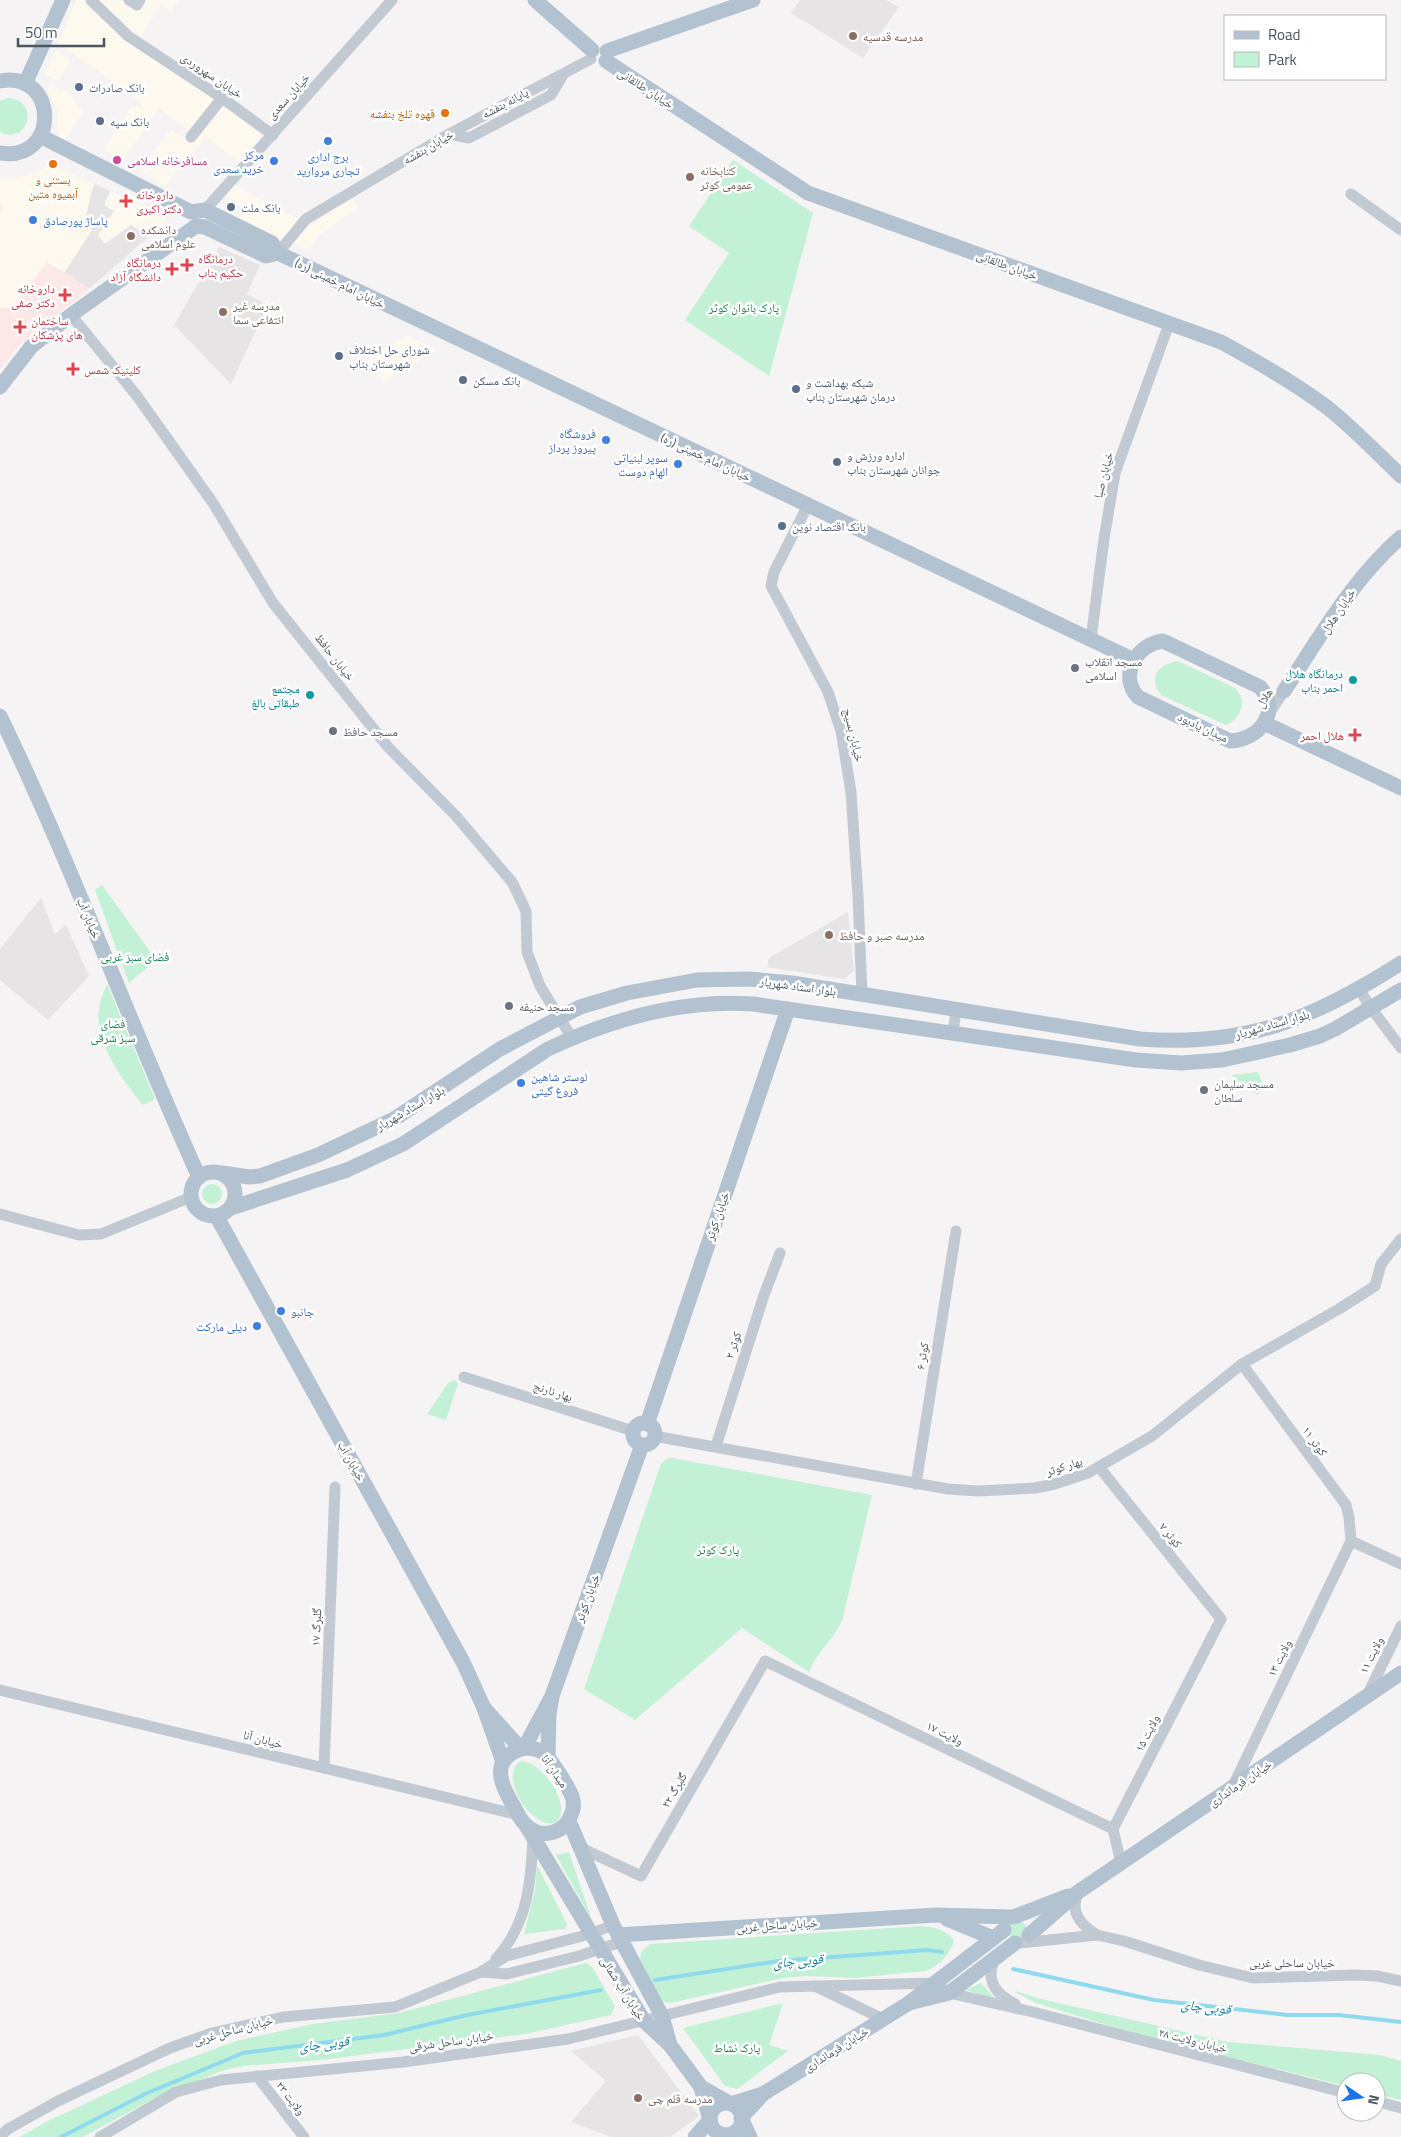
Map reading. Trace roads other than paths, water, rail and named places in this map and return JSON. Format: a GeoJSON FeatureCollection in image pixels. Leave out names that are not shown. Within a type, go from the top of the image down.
{"type":"FeatureCollection","features":[{"type":"Feature","properties":{"kind":"main road"},"geometry":{"type":"LineString","coordinates":[[25,84],[63,0]]}},
{"type":"Feature","properties":{"kind":"main road","name":"خیابان طالقانی"},"geometry":{"type":"LineString","coordinates":[[536,0],[599,55],[808,193],[1221,342],[1294,385],[1335,414],[1401,476]]}},
{"type":"Feature","properties":{"kind":"main road"},"geometry":{"type":"LineString","coordinates":[[599,55],[753,0]]}},
{"type":"Feature","properties":{"kind":"main road"},"geometry":{"type":"LineString","coordinates":[[0,81],[12,80],[25,84],[37,93],[44,106],[45,121],[40,136],[31,147],[22,152],[12,154],[0,153]]}},
{"type":"Feature","properties":{"kind":"main road","name":"خیابان امام خمینی (ره)"},"geometry":{"type":"LineString","coordinates":[[40,136],[198,211],[272,243],[278,253],[1134,660]]}},
{"type":"Feature","properties":{"kind":"main road"},"geometry":{"type":"LineString","coordinates":[[0,164],[27,160],[45,150],[59,146]]}},
{"type":"Feature","properties":{"kind":"main road"},"geometry":{"type":"LineString","coordinates":[[0,387],[31,347],[187,231],[198,211]]}},
{"type":"Feature","properties":{"kind":"main road","name":"خیابان امام خمینی (ره)"},"geometry":{"type":"LineString","coordinates":[[187,231],[196,226],[205,227],[266,256],[278,253]]}},
{"type":"Feature","properties":{"kind":"main road","name":"خیابان هلال"},"geometry":{"type":"LineString","coordinates":[[1284,691],[1352,590],[1370,568],[1401,537]]}},
{"type":"Feature","properties":{"kind":"main road"},"geometry":{"type":"LineString","coordinates":[[1134,660],[1146,646],[1156,642],[1168,642],[1233,672],[1260,687],[1264,692],[1268,708],[1265,721],[1401,788]]}},
{"type":"Feature","properties":{"kind":"main road","name":"میدان یادبود"},"geometry":{"type":"LineString","coordinates":[[1134,660],[1130,675],[1131,686],[1138,697],[1230,742],[1241,741],[1252,736],[1265,721]]}},
{"type":"Feature","properties":{"kind":"main road","name":"خیابان آب"},"geometry":{"type":"LineString","coordinates":[[0,716],[50,826],[168,1108],[199,1177]]}},
{"type":"Feature","properties":{"kind":"main road","name":"بلوار استاد شهریار"},"geometry":{"type":"LineString","coordinates":[[222,1173],[249,1177],[260,1176],[343,1144],[394,1119],[500,1050],[580,1007],[627,993],[697,980],[769,981],[862,994],[1140,1039],[1194,1040],[1239,1036],[1293,1020],[1323,1008],[1359,989],[1401,963]]}},
{"type":"Feature","properties":{"kind":"main road","name":"بلوار استاد شهریار"},"geometry":{"type":"LineString","coordinates":[[231,1208],[346,1170],[404,1144],[540,1054],[572,1038],[626,1019],[691,1005],[736,1003],[788,1009],[1161,1063],[1201,1062],[1241,1057],[1320,1036],[1401,990]]}},
{"type":"Feature","properties":{"kind":"main road","name":"خیابان کوثر"},"geometry":{"type":"LineString","coordinates":[[651,1430],[788,1009]]}},
{"type":"Feature","properties":{"kind":"main road"},"geometry":{"type":"LineString","coordinates":[[210,1172],[222,1173],[228,1177],[235,1188],[234,1202],[231,1208],[217,1216],[203,1214],[193,1204],[191,1197],[192,1189],[199,1177],[210,1172]]}},
{"type":"Feature","properties":{"kind":"main road","name":"خیابان آب"},"geometry":{"type":"LineString","coordinates":[[217,1216],[458,1654],[484,1708],[503,1762]]}},
{"type":"Feature","properties":{"kind":"main road"},"geometry":{"type":"LineString","coordinates":[[637,1425],[651,1430],[648,1444],[642,1445],[634,1438],[633,1431],[637,1425]]}},
{"type":"Feature","properties":{"kind":"main road","name":"خیابان کوثر"},"geometry":{"type":"LineString","coordinates":[[548,1756],[548,1715],[552,1696],[642,1445]]}},
{"type":"Feature","properties":{"kind":"main road","name":"خیابان فرمانداری"},"geometry":{"type":"LineString","coordinates":[[910,2003],[949,1993],[1021,1941],[1078,1892],[1401,1673]]}},
{"type":"Feature","properties":{"kind":"main road","name":"خیابان کوثر"},"geometry":{"type":"LineString","coordinates":[[522,1748],[552,1696]]}},
{"type":"Feature","properties":{"kind":"main road","name":"خیابان آب"},"geometry":{"type":"LineString","coordinates":[[484,1708],[522,1748]]}},
{"type":"Feature","properties":{"kind":"main road"},"geometry":{"type":"LineString","coordinates":[[522,1748],[508,1756],[503,1762],[500,1780],[526,1826],[535,1832],[545,1834],[563,1828],[569,1821]]}},
{"type":"Feature","properties":{"kind":"main road","name":"میدان آنا"},"geometry":{"type":"LineString","coordinates":[[522,1748],[532,1748],[548,1756],[572,1796],[573,1812],[569,1821]]}},
{"type":"Feature","properties":{"kind":"main road","name":"خیابان آب شمالی"},"geometry":{"type":"LineString","coordinates":[[569,1821],[618,1934],[662,2016],[670,2045]]}},
{"type":"Feature","properties":{"kind":"main road","name":"خیابان آب شمالی"},"geometry":{"type":"LineString","coordinates":[[526,1826],[599,1950],[644,2021],[670,2045],[701,2087],[710,2120]]}},
{"type":"Feature","properties":{"kind":"main road","name":"خیابان فرمانداری"},"geometry":{"type":"LineString","coordinates":[[731,2104],[763,2094],[910,2003],[1006,1925],[1078,1892]]}},
{"type":"Feature","properties":{"kind":"main road","name":"خیابان ساحل غربی"},"geometry":{"type":"LineString","coordinates":[[936,1915],[1006,1925]]}},
{"type":"Feature","properties":{"kind":"main road","name":"خیابان ساحل غربی"},"geometry":{"type":"LineString","coordinates":[[618,1934],[936,1915],[1006,1925]]}},
{"type":"Feature","properties":{"kind":"main road"},"geometry":{"type":"LineString","coordinates":[[1024,1918],[1029,1924],[1021,1941],[1008,1940],[1006,1925],[1024,1918]]}},
{"type":"Feature","properties":{"kind":"main road","name":"خیابان آب شمالی"},"geometry":{"type":"LineString","coordinates":[[701,2087],[731,2104]]}},
{"type":"Feature","properties":{"kind":"main road","name":"خیابان فرمانداری"},"geometry":{"type":"LineString","coordinates":[[741,2118],[763,2094]]}},
{"type":"Feature","properties":{"kind":"main road"},"geometry":{"type":"LineString","coordinates":[[741,2118],[740,2126],[734,2132],[721,2136],[713,2129],[710,2114],[717,2106],[731,2104],[738,2110],[750,2137]]}},
{"type":"Feature","properties":{"kind":"main road"},"geometry":{"type":"LineString","coordinates":[[695,2137],[710,2120]]}},
{"type":"Feature","properties":{"kind":"street","name":"خیابان سهروردی"},"geometry":{"type":"LineString","coordinates":[[91,0],[128,36],[222,98],[272,134]]}},
{"type":"Feature","properties":{"kind":"street"},"geometry":{"type":"LineString","coordinates":[[129,0],[137,5],[140,0]]}},
{"type":"Feature","properties":{"kind":"street","name":"خیابان سعدی"},"geometry":{"type":"LineString","coordinates":[[198,211],[272,134],[392,0]]}},
{"type":"Feature","properties":{"kind":"street","name":"پایانه بنفشه"},"geometry":{"type":"LineString","coordinates":[[449,134],[469,138],[550,95],[564,74],[599,55]]}},
{"type":"Feature","properties":{"kind":"street"},"geometry":{"type":"LineString","coordinates":[[191,137],[222,98]]}},
{"type":"Feature","properties":{"kind":"street","name":"خیابان بنفشه"},"geometry":{"type":"LineString","coordinates":[[278,253],[306,219],[449,134]]}},
{"type":"Feature","properties":{"kind":"street"},"geometry":{"type":"LineString","coordinates":[[1352,194],[1401,230]]}},
{"type":"Feature","properties":{"kind":"street","name":"خیابان حافظ"},"geometry":{"type":"LineString","coordinates":[[71,316],[137,396],[208,495],[273,603],[388,747],[456,816],[512,882],[526,911],[527,952],[540,986],[572,1038]]}},
{"type":"Feature","properties":{"kind":"street","name":"خیابان صبا"},"geometry":{"type":"LineString","coordinates":[[1091,640],[1115,473],[1169,324]]}},
{"type":"Feature","properties":{"kind":"street","name":"خیابان بسیج"},"geometry":{"type":"LineString","coordinates":[[808,505],[774,572],[772,586],[828,692],[841,731],[851,792],[862,994]]}},
{"type":"Feature","properties":{"kind":"street"},"geometry":{"type":"LineString","coordinates":[[1264,692],[1284,691]]}},
{"type":"Feature","properties":{"kind":"street","name":"هلال"},"geometry":{"type":"LineString","coordinates":[[1265,721],[1284,691]]}},
{"type":"Feature","properties":{"kind":"street"},"geometry":{"type":"LineString","coordinates":[[1359,989],[1401,1048]]}},
{"type":"Feature","properties":{"kind":"street"},"geometry":{"type":"LineString","coordinates":[[953,1033],[956,1010]]}},
{"type":"Feature","properties":{"kind":"street"},"geometry":{"type":"LineString","coordinates":[[0,1214],[79,1235],[91,1236],[191,1197]]}},
{"type":"Feature","properties":{"kind":"street","name":"کوثر ۶"},"geometry":{"type":"LineString","coordinates":[[916,1484],[956,1231]]}},
{"type":"Feature","properties":{"kind":"street","name":"بهار کوثر"},"geometry":{"type":"LineString","coordinates":[[651,1430],[716,1446],[916,1484],[978,1491],[1035,1488],[1073,1479],[1152,1436],[1242,1364],[1339,1309],[1375,1286],[1381,1264],[1401,1239]]}},
{"type":"Feature","properties":{"kind":"street","name":"کوثر ۲"},"geometry":{"type":"LineString","coordinates":[[716,1446],[764,1295],[780,1253]]}},
{"type":"Feature","properties":{"kind":"street","name":"کوثر ۱۱"},"geometry":{"type":"LineString","coordinates":[[1242,1364],[1346,1505],[1351,1541]]}},
{"type":"Feature","properties":{"kind":"street","name":"بهار نارنج"},"geometry":{"type":"LineString","coordinates":[[464,1377],[633,1431]]}},
{"type":"Feature","properties":{"kind":"street","name":"کوثر ۷"},"geometry":{"type":"LineString","coordinates":[[1098,1467],[1221,1620]]}},
{"type":"Feature","properties":{"kind":"street","name":"گلبرگ ۱۷"},"geometry":{"type":"LineString","coordinates":[[324,1768],[335,1487]]}},
{"type":"Feature","properties":{"kind":"street"},"geometry":{"type":"LineString","coordinates":[[1351,1541],[1401,1564]]}},
{"type":"Feature","properties":{"kind":"street","name":"ولایت ۱۳"},"geometry":{"type":"LineString","coordinates":[[1232,1788],[1351,1541]]}},
{"type":"Feature","properties":{"kind":"street","name":"ولایت ۱۵"},"geometry":{"type":"LineString","coordinates":[[1113,1829],[1221,1620]]}},
{"type":"Feature","properties":{"kind":"street","name":"ولایت ۱۱"},"geometry":{"type":"LineString","coordinates":[[1367,1697],[1401,1626]]}},
{"type":"Feature","properties":{"kind":"street","name":"ولایت ۱۷"},"geometry":{"type":"LineString","coordinates":[[764,1661],[1113,1829]]}},
{"type":"Feature","properties":{"kind":"street","name":"گلبرگ ۲۲"},"geometry":{"type":"LineString","coordinates":[[581,1848],[641,1876],[764,1661]]}},
{"type":"Feature","properties":{"kind":"street","name":"خیابان آنا"},"geometry":{"type":"LineString","coordinates":[[0,1690],[324,1768],[526,1826]]}},
{"type":"Feature","properties":{"kind":"street"},"geometry":{"type":"LineString","coordinates":[[482,1972],[507,1946],[520,1922],[528,1890],[526,1826]]}},
{"type":"Feature","properties":{"kind":"street"},"geometry":{"type":"LineString","coordinates":[[1113,1829],[1121,1863]]}},
{"type":"Feature","properties":{"kind":"street"},"geometry":{"type":"LineString","coordinates":[[1078,1892],[1074,1900],[1075,1912],[1087,1929],[1097,1935]]}},
{"type":"Feature","properties":{"kind":"street"},"geometry":{"type":"LineString","coordinates":[[590,1934],[618,1934]]}},
{"type":"Feature","properties":{"kind":"street","name":"خیابان ساحل غربی"},"geometry":{"type":"LineString","coordinates":[[0,2136],[8,2129],[58,2101],[170,2048],[212,2033],[283,2017],[394,2007],[482,1972],[506,1956],[590,1934]]}},
{"type":"Feature","properties":{"kind":"street","name":"خیابان آب شمالی"},"geometry":{"type":"LineString","coordinates":[[599,1950],[618,1934]]}},
{"type":"Feature","properties":{"kind":"street","name":"خیابان ساحلی غربی"},"geometry":{"type":"LineString","coordinates":[[1021,1941],[1097,1935],[1124,1941],[1199,1965],[1254,1978],[1356,1975],[1401,1980]]}},
{"type":"Feature","properties":{"kind":"street","name":"خیابان ساحل غربی"},"geometry":{"type":"LineString","coordinates":[[482,1972],[507,1974],[599,1950]]}},
{"type":"Feature","properties":{"kind":"street","name":"خیابان ولایت ۲۸"},"geometry":{"type":"LineString","coordinates":[[995,1958],[990,1972],[994,1988],[1005,1999],[1032,2012]]}},
{"type":"Feature","properties":{"kind":"street"},"geometry":{"type":"LineString","coordinates":[[935,1983],[949,1993]]}},
{"type":"Feature","properties":{"kind":"street","name":"خیابان ساحل شرقی"},"geometry":{"type":"LineString","coordinates":[[100,2137],[176,2092],[221,2080],[403,2062],[568,2039],[780,1987],[935,1983]]}},
{"type":"Feature","properties":{"kind":"street","name":"خیابان ساحل شرقی"},"geometry":{"type":"LineString","coordinates":[[814,1986],[884,2019]]}},
{"type":"Feature","properties":{"kind":"street","name":"خیابان ولایت ۲۸"},"geometry":{"type":"LineString","coordinates":[[949,1993],[1032,2012],[1336,2091]]}},
{"type":"Feature","properties":{"kind":"street","name":"ولایت ۲۳"},"geometry":{"type":"LineString","coordinates":[[257,2076],[304,2137]]}},
{"type":"Feature","properties":{"kind":"street"},"geometry":{"type":"LineString","coordinates":[[1386,2104],[1401,2108]]}},
{"type":"Feature","properties":{"kind":"waterway","name":"قوبی چای"},"geometry":{"type":"LineString","coordinates":[[655,1980],[779,1961],[927,1950],[942,1952]]}},
{"type":"Feature","properties":{"kind":"waterway","name":"قوبی چای"},"geometry":{"type":"LineString","coordinates":[[1013,1969],[1154,2000],[1287,2015],[1339,2015],[1401,2022]]}},
{"type":"Feature","properties":{"kind":"waterway","name":"قوبی چای"},"geometry":{"type":"LineString","coordinates":[[61,2137],[145,2094],[243,2053],[384,2035],[467,2015],[601,1990]]}},
{"type":"Feature","properties":{"kind":"place","name":"مدرسه قدسیه"},"geometry":{"type":"Point","coordinates":[853,36]}},
{"type":"Feature","properties":{"kind":"place","name":"بانک صادرات"},"geometry":{"type":"Point","coordinates":[79,87]}},
{"type":"Feature","properties":{"kind":"place","name":"قهوه تلخ بنفشه"},"geometry":{"type":"Point","coordinates":[445,113]}},
{"type":"Feature","properties":{"kind":"place","name":"بانک سپه"},"geometry":{"type":"Point","coordinates":[100,121]}},
{"type":"Feature","properties":{"kind":"place","name":"برج اداری تجاری مروارید"},"geometry":{"type":"Point","coordinates":[328,141]}},
{"type":"Feature","properties":{"kind":"place","name":"مسافرخانه اسلامی"},"geometry":{"type":"Point","coordinates":[117,160]}},
{"type":"Feature","properties":{"kind":"place","name":"مرکز خرید سعدی"},"geometry":{"type":"Point","coordinates":[274,161]}},
{"type":"Feature","properties":{"kind":"place","name":"بستنی و آبمیوه متین"},"geometry":{"type":"Point","coordinates":[53,164]}},
{"type":"Feature","properties":{"kind":"place","name":"کتابخانه عمومی کوثر"},"geometry":{"type":"Point","coordinates":[690,177]}},
{"type":"Feature","properties":{"kind":"place","name":"داروخانه دکتر اکبری"},"geometry":{"type":"Point","coordinates":[126,201]}},
{"type":"Feature","properties":{"kind":"place","name":"بانک ملت"},"geometry":{"type":"Point","coordinates":[231,207]}},
{"type":"Feature","properties":{"kind":"place","name":"پاساژ پورصادق"},"geometry":{"type":"Point","coordinates":[33,220]}},
{"type":"Feature","properties":{"kind":"place","name":"دانشکده علوم اسلامی"},"geometry":{"type":"Point","coordinates":[131,236]}},
{"type":"Feature","properties":{"kind":"place","name":"درمانگاه حکیم بناب"},"geometry":{"type":"Point","coordinates":[187,265]}},
{"type":"Feature","properties":{"kind":"place","name":"درمانگاه دانشگاه آزاد"},"geometry":{"type":"Point","coordinates":[172,269]}},
{"type":"Feature","properties":{"kind":"place","name":"داروخانه دکتر صفی"},"geometry":{"type":"Point","coordinates":[65,295]}},
{"type":"Feature","properties":{"kind":"place","name":"مدرسه غیر انتفاعی سما"},"geometry":{"type":"Point","coordinates":[223,312]}},
{"type":"Feature","properties":{"kind":"place","name":"ساختمان های پزشکان"},"geometry":{"type":"Point","coordinates":[20,327]}},
{"type":"Feature","properties":{"kind":"place","name":"شورای حل اختلاف شهرستان بناب"},"geometry":{"type":"Point","coordinates":[339,356]}},
{"type":"Feature","properties":{"kind":"place","name":"کلینیک شمس"},"geometry":{"type":"Point","coordinates":[73,369]}},
{"type":"Feature","properties":{"kind":"place","name":"بانک مسکن"},"geometry":{"type":"Point","coordinates":[463,380]}},
{"type":"Feature","properties":{"kind":"place","name":"شبکه بهداشت و درمان شهرستان بناب"},"geometry":{"type":"Point","coordinates":[796,389]}},
{"type":"Feature","properties":{"kind":"place","name":"فروشگاه پیروز پرداز"},"geometry":{"type":"Point","coordinates":[606,440]}},
{"type":"Feature","properties":{"kind":"place","name":"اداره ورزش و جوانان شهرستان بناب"},"geometry":{"type":"Point","coordinates":[837,462]}},
{"type":"Feature","properties":{"kind":"place","name":"سوپر لبنیاتی الهام دوست"},"geometry":{"type":"Point","coordinates":[678,464]}},
{"type":"Feature","properties":{"kind":"place","name":"بانک اقتصاد نوین"},"geometry":{"type":"Point","coordinates":[782,526]}},
{"type":"Feature","properties":{"kind":"place","name":"مسجد انقلاب اسلامی"},"geometry":{"type":"Point","coordinates":[1075,668]}},
{"type":"Feature","properties":{"kind":"place","name":"درمانگاه هلال احمر بناب"},"geometry":{"type":"Point","coordinates":[1353,680]}},
{"type":"Feature","properties":{"kind":"place","name":"مجتمع طبقاتی بالغ"},"geometry":{"type":"Point","coordinates":[310,695]}},
{"type":"Feature","properties":{"kind":"place","name":"مسجد حافظ"},"geometry":{"type":"Point","coordinates":[333,731]}},
{"type":"Feature","properties":{"kind":"place","name":"هلال احمر"},"geometry":{"type":"Point","coordinates":[1355,735]}},
{"type":"Feature","properties":{"kind":"place","name":"مدرسه صبر و حافظ"},"geometry":{"type":"Point","coordinates":[829,935]}},
{"type":"Feature","properties":{"kind":"place","name":"مسجد حنیفه"},"geometry":{"type":"Point","coordinates":[509,1006]}},
{"type":"Feature","properties":{"kind":"place","name":"لوستر شاهین فروغ گیتی"},"geometry":{"type":"Point","coordinates":[521,1083]}},
{"type":"Feature","properties":{"kind":"place","name":"مسجد سلیمان سلطان"},"geometry":{"type":"Point","coordinates":[1204,1090]}},
{"type":"Feature","properties":{"kind":"place","name":"جانبو"},"geometry":{"type":"Point","coordinates":[281,1311]}},
{"type":"Feature","properties":{"kind":"place","name":"دیلی مارکت"},"geometry":{"type":"Point","coordinates":[257,1326]}},
{"type":"Feature","properties":{"kind":"place","name":"مدرسه قلم چی"},"geometry":{"type":"Point","coordinates":[638,2098]}},
{"type":"Feature","properties":{"kind":"park label","name":"پارک بانوان کوثر"},"geometry":{"type":"Point","coordinates":[744,307]}},
{"type":"Feature","properties":{"kind":"park label","name":"فضای سبز غربی"},"geometry":{"type":"Point","coordinates":[135,956]}},
{"type":"Feature","properties":{"kind":"park label","name":"فضای سبز شرقی"},"geometry":{"type":"Point","coordinates":[113,1030]}},
{"type":"Feature","properties":{"kind":"park label","name":"پارک کوثر"},"geometry":{"type":"Point","coordinates":[718,1549]}},
{"type":"Feature","properties":{"kind":"park label","name":"پارک نشاط"},"geometry":{"type":"Point","coordinates":[737,2047]}}]}
